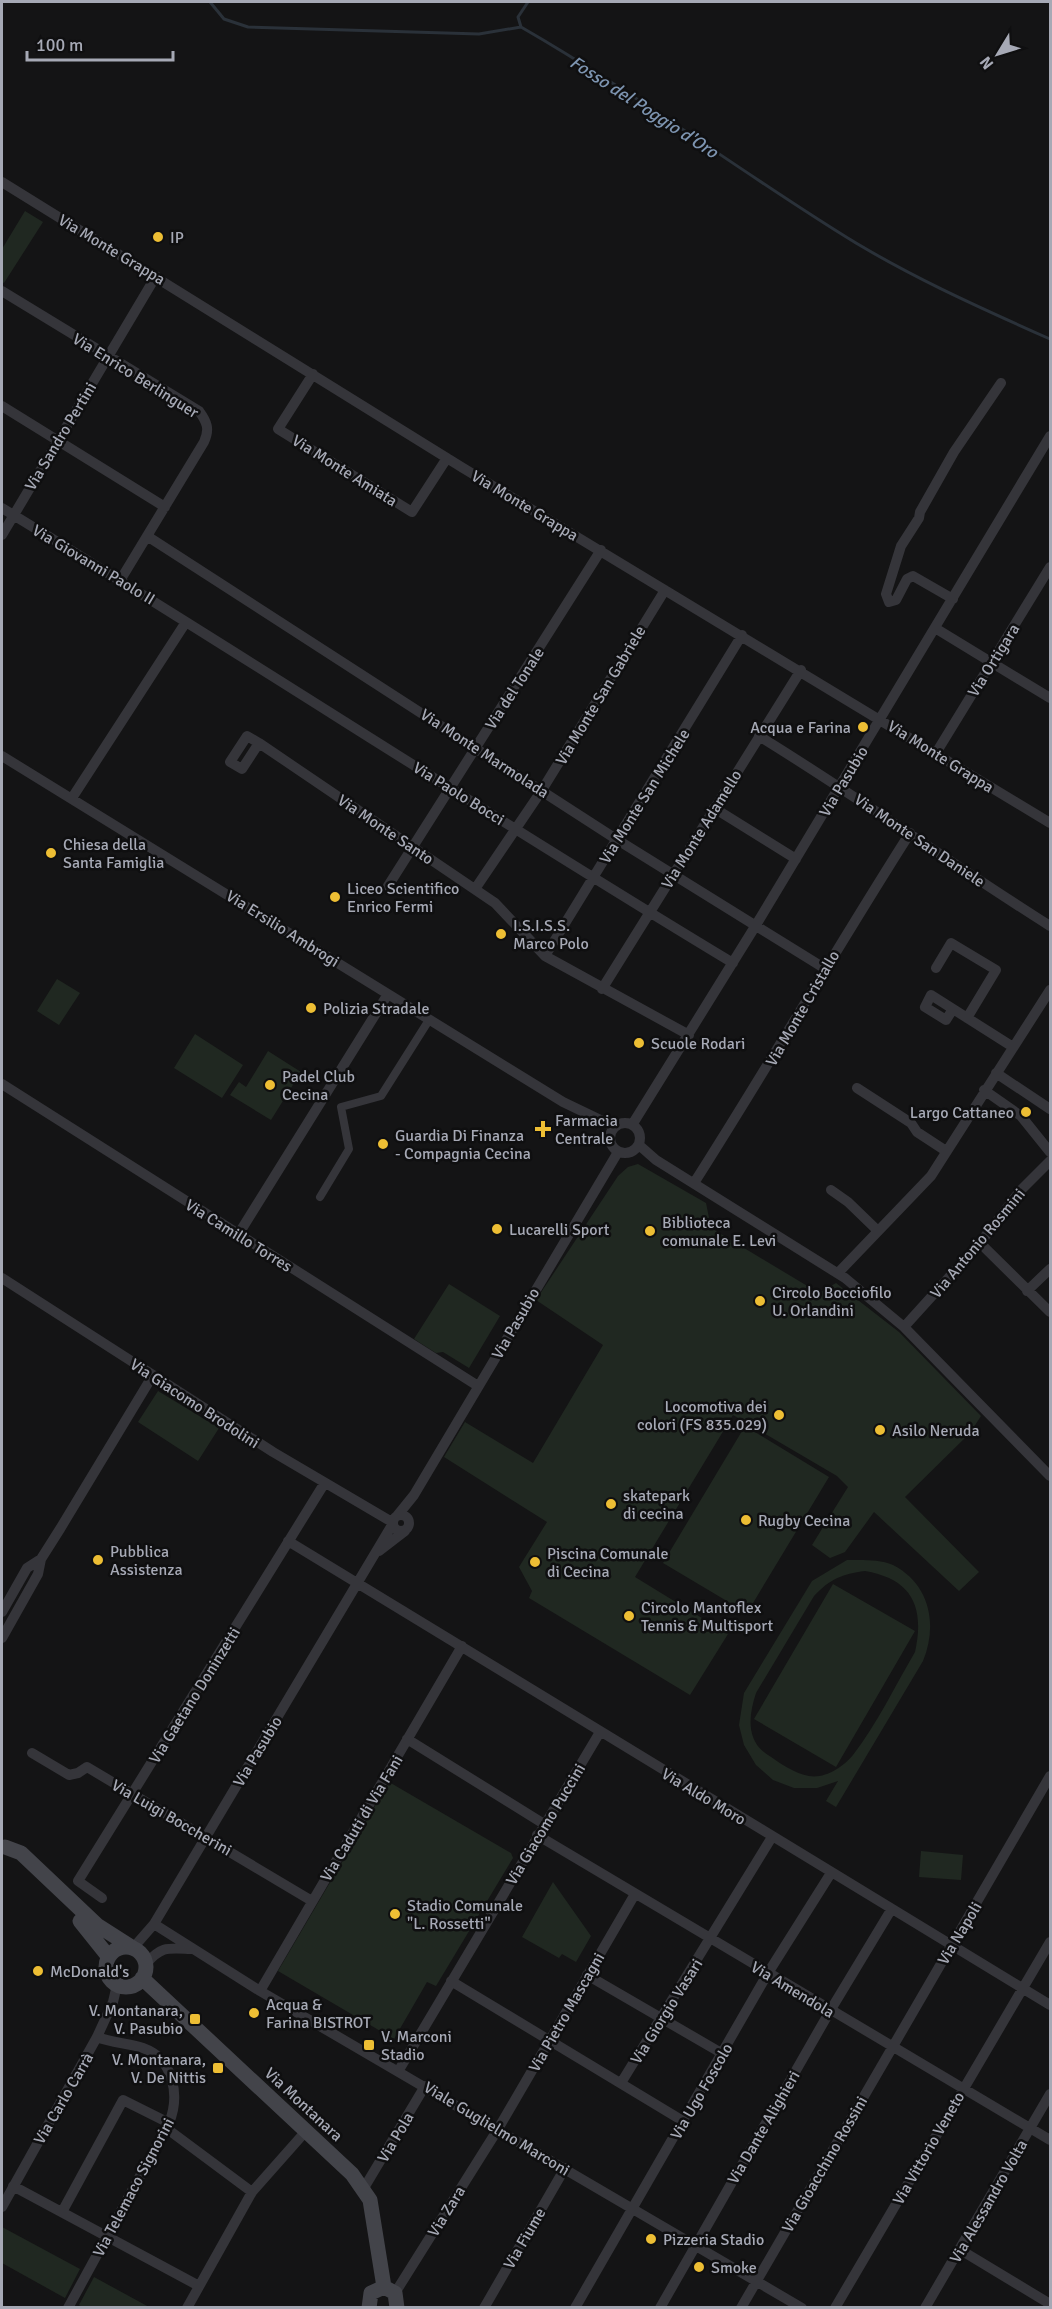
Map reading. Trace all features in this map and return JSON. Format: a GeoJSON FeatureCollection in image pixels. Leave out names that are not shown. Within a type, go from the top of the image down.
{"type":"FeatureCollection","features":[{"type":"Feature","properties":{"kind":"main road"},"geometry":{"type":"LineString","coordinates":[[3,1845],[21,1853],[97,1925],[133,1948],[139,1952],[144,1971],[134,1985],[117,1985],[107,1976],[108,1956],[116,1949],[133,1948]]}},
{"type":"Feature","properties":{"kind":"main road"},"geometry":{"type":"LineString","coordinates":[[3,1845],[13,1858],[91,1932],[108,1956]]}},
{"type":"Feature","properties":{"kind":"main road","name":"Via Montanara"},"geometry":{"type":"LineString","coordinates":[[144,1971],[364,2188],[370,2200],[392,2296]]}},
{"type":"Feature","properties":{"kind":"main road"},"geometry":{"type":"LineString","coordinates":[[369,2307],[371,2293],[392,2296]]}},
{"type":"Feature","properties":{"kind":"street","name":"Via Monte Grappa"},"geometry":{"type":"LineString","coordinates":[[2,183],[156,276],[447,458],[801,670],[1050,823]]}},
{"type":"Feature","properties":{"kind":"street","name":"Via Sandro Pertini"},"geometry":{"type":"LineString","coordinates":[[2,535],[156,276]]}},
{"type":"Feature","properties":{"kind":"street","name":"Via Enrico Berlinguer"},"geometry":{"type":"LineString","coordinates":[[2,291],[199,411],[206,420],[208,432],[204,442],[121,579]]}},
{"type":"Feature","properties":{"kind":"street","name":"Via Monte Amiata"},"geometry":{"type":"LineString","coordinates":[[313,374],[278,429],[412,512],[447,458]]}},
{"type":"Feature","properties":{"kind":"street"},"geometry":{"type":"LineString","coordinates":[[953,599],[913,576],[907,579],[896,600],[889,602],[886,594],[904,539],[919,518],[954,452],[1001,383]]}},
{"type":"Feature","properties":{"kind":"street"},"geometry":{"type":"LineString","coordinates":[[2,406],[165,507]]}},
{"type":"Feature","properties":{"kind":"street","name":"Via Pasubio"},"geometry":{"type":"LineString","coordinates":[[632,1125],[733,963],[1050,436]]}},
{"type":"Feature","properties":{"kind":"street","name":"Via Giovanni Paolo II"},"geometry":{"type":"LineString","coordinates":[[2,508],[121,579],[186,622]]}},
{"type":"Feature","properties":{"kind":"street","name":"Via Monte Marmolada"},"geometry":{"type":"LineString","coordinates":[[147,536],[672,875],[824,968]]}},
{"type":"Feature","properties":{"kind":"street","name":"Via del Tonale"},"geometry":{"type":"LineString","coordinates":[[388,886],[449,786],[535,658],[601,550]]}},
{"type":"Feature","properties":{"kind":"street","name":"Via Ortigara"},"geometry":{"type":"LineString","coordinates":[[936,753],[1050,567]]}},
{"type":"Feature","properties":{"kind":"street","name":"Via Monte San Gabriele"},"geometry":{"type":"LineString","coordinates":[[475,889],[542,790],[665,590]]}},
{"type":"Feature","properties":{"kind":"street"},"geometry":{"type":"LineString","coordinates":[[72,798],[186,622]]}},
{"type":"Feature","properties":{"kind":"street","name":"Via Paolo Bocci"},"geometry":{"type":"LineString","coordinates":[[186,622],[514,829],[733,963]]}},
{"type":"Feature","properties":{"kind":"street"},"geometry":{"type":"LineString","coordinates":[[935,628],[1050,698]]}},
{"type":"Feature","properties":{"kind":"street","name":"Via Monte San Michele"},"geometry":{"type":"LineString","coordinates":[[545,956],[742,635]]}},
{"type":"Feature","properties":{"kind":"street","name":"Via Monte Adamello"},"geometry":{"type":"LineString","coordinates":[[602,989],[801,670]]}},
{"type":"Feature","properties":{"kind":"street","name":"Via Monte San Daniele"},"geometry":{"type":"LineString","coordinates":[[759,736],[840,786],[910,832],[952,864],[1050,926]]}},
{"type":"Feature","properties":{"kind":"street","name":"Via Monte Santo"},"geometry":{"type":"LineString","coordinates":[[259,743],[495,903],[545,956],[689,1035]]}},
{"type":"Feature","properties":{"kind":"street","name":"Via Ersilio Ambrogi"},"geometry":{"type":"LineString","coordinates":[[2,756],[612,1132]]}},
{"type":"Feature","properties":{"kind":"street"},"geometry":{"type":"LineString","coordinates":[[714,808],[796,859]]}},
{"type":"Feature","properties":{"kind":"street","name":"Via Monte Cristallo"},"geometry":{"type":"LineString","coordinates":[[694,1183],[765,1072],[824,968],[910,832]]}},
{"type":"Feature","properties":{"kind":"street"},"geometry":{"type":"LineString","coordinates":[[936,968],[951,943],[996,970],[967,1018]]}},
{"type":"Feature","properties":{"kind":"street"},"geometry":{"type":"LineString","coordinates":[[838,1273],[931,1176],[1050,990]]}},
{"type":"Feature","properties":{"kind":"street"},"geometry":{"type":"LineString","coordinates":[[238,1235],[388,994]]}},
{"type":"Feature","properties":{"kind":"street"},"geometry":{"type":"LineString","coordinates":[[953,1009],[1013,1047]]}},
{"type":"Feature","properties":{"kind":"street"},"geometry":{"type":"LineString","coordinates":[[320,1197],[349,1149],[341,1107],[381,1096],[429,1020]]}},
{"type":"Feature","properties":{"kind":"street"},"geometry":{"type":"LineString","coordinates":[[996,1073],[1050,1109]]}},
{"type":"Feature","properties":{"kind":"street","name":"Via Camillo Torres"},"geometry":{"type":"LineString","coordinates":[[2,1084],[478,1386]]}},
{"type":"Feature","properties":{"kind":"street"},"geometry":{"type":"LineString","coordinates":[[857,1088],[911,1124],[917,1132],[946,1151]]}},
{"type":"Feature","properties":{"kind":"street"},"geometry":{"type":"LineString","coordinates":[[984,1090],[1021,1116],[1050,1152]]}},
{"type":"Feature","properties":{"kind":"street"},"geometry":{"type":"LineString","coordinates":[[626,1123],[632,1125],[640,1137],[639,1145],[626,1154],[618,1152],[613,1148],[612,1132],[626,1123]]}},
{"type":"Feature","properties":{"kind":"street"},"geometry":{"type":"LineString","coordinates":[[639,1145],[656,1160],[838,1273],[904,1327],[1050,1476]]}},
{"type":"Feature","properties":{"kind":"street","name":"Via Pasubio"},"geometry":{"type":"LineString","coordinates":[[133,1948],[154,1924],[359,1584],[394,1521],[414,1495],[618,1152]]}},
{"type":"Feature","properties":{"kind":"street","name":"Via Antonio Rosmini"},"geometry":{"type":"LineString","coordinates":[[904,1327],[980,1243],[1020,1191],[1050,1161]]}},
{"type":"Feature","properties":{"kind":"street"},"geometry":{"type":"LineString","coordinates":[[831,1190],[848,1202],[877,1230]]}},
{"type":"Feature","properties":{"kind":"street"},"geometry":{"type":"LineString","coordinates":[[980,1243],[1050,1312]]}},
{"type":"Feature","properties":{"kind":"street"},"geometry":{"type":"LineString","coordinates":[[1027,1291],[1050,1269]]}},
{"type":"Feature","properties":{"kind":"street","name":"Via Giacomo Brodolini"},"geometry":{"type":"LineString","coordinates":[[2,1278],[324,1484],[394,1521]]}},
{"type":"Feature","properties":{"kind":"street"},"geometry":{"type":"LineString","coordinates":[[2,1638],[38,1574],[41,1559],[153,1375]]}},
{"type":"Feature","properties":{"kind":"street","name":"Via Gaetano Doninzetti"},"geometry":{"type":"LineString","coordinates":[[102,1898],[78,1881],[324,1484]]}},
{"type":"Feature","properties":{"kind":"street","name":"Via Pasubio"},"geometry":{"type":"LineString","coordinates":[[378,1552],[407,1526],[414,1495]]}},
{"type":"Feature","properties":{"kind":"street"},"geometry":{"type":"LineString","coordinates":[[394,1521],[397,1531],[407,1526]]}},
{"type":"Feature","properties":{"kind":"street","name":"Via Aldo Moro"},"geometry":{"type":"LineString","coordinates":[[288,1541],[831,1874],[1050,2005]]}},
{"type":"Feature","properties":{"kind":"street"},"geometry":{"type":"LineString","coordinates":[[2,1612],[27,1568],[41,1559]]}},
{"type":"Feature","properties":{"kind":"street","name":"Via Caduti di Via Fani"},"geometry":{"type":"LineString","coordinates":[[260,1991],[462,1646]]}},
{"type":"Feature","properties":{"kind":"street","name":"Via Giacomo Puccini"},"geometry":{"type":"LineString","coordinates":[[399,2070],[600,1732]]}},
{"type":"Feature","properties":{"kind":"street"},"geometry":{"type":"LineString","coordinates":[[407,1739],[544,1824]]}},
{"type":"Feature","properties":{"kind":"street","name":"Via Luigi Boccherini"},"geometry":{"type":"LineString","coordinates":[[32,1754],[69,1775],[78,1773],[87,1767],[312,1901]]}},
{"type":"Feature","properties":{"kind":"street","name":"Via Napoli"},"geometry":{"type":"LineString","coordinates":[[891,2048],[1050,1776]]}},
{"type":"Feature","properties":{"kind":"street","name":"Via Amendola"},"geometry":{"type":"LineString","coordinates":[[537,1835],[891,2048],[1050,2140]]}},
{"type":"Feature","properties":{"kind":"street","name":"Via Giorgio Vasari"},"geometry":{"type":"LineString","coordinates":[[621,2084],[663,2019],[772,1837]]}},
{"type":"Feature","properties":{"kind":"street","name":"Via Ugo Foscolo"},"geometry":{"type":"LineString","coordinates":[[574,2307],[768,1973],[831,1874]]}},
{"type":"Feature","properties":{"kind":"street","name":"Via Pietro Mascagni"},"geometry":{"type":"LineString","coordinates":[[498,2130],[635,1894]]}},
{"type":"Feature","properties":{"kind":"street","name":"Via Dante Alighieri"},"geometry":{"type":"LineString","coordinates":[[660,2307],[830,2011],[891,1910]]}},
{"type":"Feature","properties":{"kind":"street","name":"Viale Guglielmo Marconi"},"geometry":{"type":"LineString","coordinates":[[154,1924],[260,1991],[802,2307]]}},
{"type":"Feature","properties":{"kind":"street","name":"Via Vittorio Veneto"},"geometry":{"type":"LineString","coordinates":[[836,2307],[1050,1942]]}},
{"type":"Feature","properties":{"kind":"street"},"geometry":{"type":"LineString","coordinates":[[144,1971],[155,1952],[166,1948],[191,1949]]}},
{"type":"Feature","properties":{"kind":"street"},"geometry":{"type":"LineString","coordinates":[[587,1975],[723,2054]]}},
{"type":"Feature","properties":{"kind":"street"},"geometry":{"type":"LineString","coordinates":[[451,1982],[683,2121]]}},
{"type":"Feature","properties":{"kind":"street","name":"Via Carlo Carrà"},"geometry":{"type":"LineString","coordinates":[[2,2207],[97,2037],[113,2002],[117,1985]]}},
{"type":"Feature","properties":{"kind":"street","name":"Via Telemaco Signorini"},"geometry":{"type":"LineString","coordinates":[[68,2307],[167,2125],[176,2098],[173,2082],[159,2058],[144,2048],[97,2037]]}},
{"type":"Feature","properties":{"kind":"street","name":"Via Gioacchino Rossini"},"geometry":{"type":"LineString","coordinates":[[741,2307],[891,2048]]}},
{"type":"Feature","properties":{"kind":"street","name":"Via Pola"},"geometry":{"type":"LineString","coordinates":[[364,2188],[425,2086]]}},
{"type":"Feature","properties":{"kind":"street","name":"Via Alessandro Volta"},"geometry":{"type":"LineString","coordinates":[[925,2307],[1050,2094]]}},
{"type":"Feature","properties":{"kind":"street"},"geometry":{"type":"LineString","coordinates":[[62,2212],[123,2100],[167,2125],[252,2192]]}},
{"type":"Feature","properties":{"kind":"street","name":"Via Zara"},"geometry":{"type":"LineString","coordinates":[[392,2296],[498,2130]]}},
{"type":"Feature","properties":{"kind":"street"},"geometry":{"type":"LineString","coordinates":[[188,2307],[252,2192],[306,2132]]}},
{"type":"Feature","properties":{"kind":"street","name":"Via Fiume"},"geometry":{"type":"LineString","coordinates":[[484,2307],[565,2168]]}},
{"type":"Feature","properties":{"kind":"street"},"geometry":{"type":"LineString","coordinates":[[13,2186],[199,2286]]}},
{"type":"Feature","properties":{"kind":"street"},"geometry":{"type":"LineString","coordinates":[[959,2249],[1050,2304]]}},
{"type":"Feature","properties":{"kind":"shaded area"},"geometry":{"type":"Polygon","coordinates":[[[25,211],[43,222],[4,283],[2,282],[2,249],[25,211]]]}},
{"type":"Feature","properties":{"kind":"shaded area"},"geometry":{"type":"Polygon","coordinates":[[[57,979],[80,993],[59,1025],[37,1011],[57,979]]]}},
{"type":"Feature","properties":{"kind":"shaded area"},"geometry":{"type":"Polygon","coordinates":[[[195,1034],[243,1065],[222,1098],[174,1068],[195,1034]]]}},
{"type":"Feature","properties":{"kind":"shaded area","name":"Padel Club Cecina"},"geometry":{"type":"Polygon","coordinates":[[[268,1051],[301,1072],[271,1120],[230,1095],[239,1082],[246,1087],[268,1051]]]}},
{"type":"Feature","properties":{"kind":"shaded area"},"geometry":{"type":"Polygon","coordinates":[[[638,1164],[706,1203],[711,1228],[819,1293],[836,1283],[899,1332],[981,1416],[970,1433],[905,1497],[979,1572],[959,1591],[874,1512],[845,1552],[830,1558],[812,1545],[848,1487],[837,1476],[733,1415],[635,1577],[728,1634],[690,1695],[529,1598],[532,1591],[519,1567],[547,1522],[444,1457],[465,1422],[533,1463],[603,1345],[536,1300],[618,1176],[628,1167],[638,1164]]]}},
{"type":"Feature","properties":{"kind":"shaded area"},"geometry":{"type":"Polygon","coordinates":[[[449,1284],[500,1316],[469,1368],[443,1352],[436,1353],[414,1339],[449,1284]]]}},
{"type":"Feature","properties":{"kind":"shaded area"},"geometry":{"type":"Polygon","coordinates":[[[158,1391],[219,1428],[198,1461],[138,1422],[158,1391]]]}},
{"type":"Feature","properties":{"kind":"shaded area","name":"Rugby Cecina"},"geometry":{"type":"Polygon","coordinates":[[[745,1426],[829,1477],[747,1613],[663,1563],[745,1426]]]}},
{"type":"Feature","properties":{"kind":"shaded area"},"geometry":{"type":"Polygon","coordinates":[[[847,1560],[888,1563],[906,1573],[915,1583],[923,1594],[930,1620],[928,1647],[923,1661],[836,1807],[826,1801],[838,1781],[817,1788],[794,1788],[773,1780],[756,1765],[744,1745],[739,1725],[744,1693],[812,1581],[847,1560]],[[865,1571],[850,1574],[831,1581],[820,1590],[814,1596],[756,1693],[751,1718],[752,1735],[755,1742],[768,1755],[798,1773],[821,1776],[839,1768],[853,1755],[886,1705],[915,1652],[918,1636],[916,1609],[904,1588],[881,1575],[865,1571]]]}},
{"type":"Feature","properties":{"kind":"shaded area"},"geometry":{"type":"Polygon","coordinates":[[[833,1584],[915,1631],[836,1767],[754,1719],[833,1584]]]}},
{"type":"Feature","properties":{"kind":"shaded area","name":"Stadio Comunale \"L. Rossetti\""},"geometry":{"type":"Polygon","coordinates":[[[389,1782],[511,1853],[513,1858],[436,1986],[427,1982],[394,2039],[278,1971],[389,1782]]]}},
{"type":"Feature","properties":{"kind":"shaded area"},"geometry":{"type":"Polygon","coordinates":[[[921,1851],[963,1855],[961,1880],[919,1877],[921,1851]]]}},
{"type":"Feature","properties":{"kind":"shaded area"},"geometry":{"type":"Polygon","coordinates":[[[553,1882],[591,1936],[576,1962],[562,1954],[559,1958],[522,1937],[553,1882]]]}},
{"type":"Feature","properties":{"kind":"shaded area"},"geometry":{"type":"Polygon","coordinates":[[[2,2227],[80,2269],[65,2298],[2,2263],[2,2227]]]}},
{"type":"Feature","properties":{"kind":"shaded area"},"geometry":{"type":"Polygon","coordinates":[[[94,2277],[150,2307],[83,2308],[79,2305],[94,2277]]]}},
{"type":"Feature","properties":{"kind":"waterway","name":"Fosso del Poggio d'Oro"},"geometry":{"type":"LineString","coordinates":[[210,2],[224,19],[248,27],[479,34],[521,27],[640,101],[861,246],[941,289],[1050,339]]}},
{"type":"Feature","properties":{"kind":"waterway"},"geometry":{"type":"LineString","coordinates":[[521,27],[518,17],[528,2]]}},
{"type":"Feature","properties":{"kind":"place","name":"IP"},"geometry":{"type":"Point","coordinates":[158,237]}},
{"type":"Feature","properties":{"kind":"place","name":"Acqua e Farina"},"geometry":{"type":"Point","coordinates":[863,727]}},
{"type":"Feature","properties":{"kind":"place","name":"Chiesa della Santa Famiglia"},"geometry":{"type":"Point","coordinates":[51,853]}},
{"type":"Feature","properties":{"kind":"place","name":"Liceo Scientifico Enrico Fermi"},"geometry":{"type":"Point","coordinates":[335,897]}},
{"type":"Feature","properties":{"kind":"place","name":"I.S.I.S.S. Marco Polo"},"geometry":{"type":"Point","coordinates":[501,934]}},
{"type":"Feature","properties":{"kind":"place","name":"Polizia Stradale"},"geometry":{"type":"Point","coordinates":[311,1008]}},
{"type":"Feature","properties":{"kind":"place","name":"Scuole Rodari"},"geometry":{"type":"Point","coordinates":[639,1043]}},
{"type":"Feature","properties":{"kind":"place","name":"Padel Club Cecina"},"geometry":{"type":"Point","coordinates":[270,1085]}},
{"type":"Feature","properties":{"kind":"place","name":"Largo Cattaneo"},"geometry":{"type":"Point","coordinates":[1026,1112]}},
{"type":"Feature","properties":{"kind":"place","name":"Farmacia Centrale"},"geometry":{"type":"Point","coordinates":[543,1129]}},
{"type":"Feature","properties":{"kind":"place","name":"Guardia Di Finanza - Compagnia Cecina"},"geometry":{"type":"Point","coordinates":[383,1144]}},
{"type":"Feature","properties":{"kind":"place","name":"Lucarelli Sport"},"geometry":{"type":"Point","coordinates":[497,1229]}},
{"type":"Feature","properties":{"kind":"place","name":"Biblioteca comunale E. Levi"},"geometry":{"type":"Point","coordinates":[650,1231]}},
{"type":"Feature","properties":{"kind":"place","name":"Circolo Bocciofilo U. Orlandini"},"geometry":{"type":"Point","coordinates":[760,1301]}},
{"type":"Feature","properties":{"kind":"place","name":"Locomotiva dei colori (FS 835.029)"},"geometry":{"type":"Point","coordinates":[779,1415]}},
{"type":"Feature","properties":{"kind":"place","name":"Asilo Neruda"},"geometry":{"type":"Point","coordinates":[880,1430]}},
{"type":"Feature","properties":{"kind":"place","name":"skatepark di cecina"},"geometry":{"type":"Point","coordinates":[611,1504]}},
{"type":"Feature","properties":{"kind":"place","name":"Rugby Cecina"},"geometry":{"type":"Point","coordinates":[746,1520]}},
{"type":"Feature","properties":{"kind":"place","name":"Pubblica Assistenza"},"geometry":{"type":"Point","coordinates":[98,1560]}},
{"type":"Feature","properties":{"kind":"place","name":"Piscina Comunale di Cecina"},"geometry":{"type":"Point","coordinates":[535,1562]}},
{"type":"Feature","properties":{"kind":"place","name":"Circolo Mantoflex Tennis & Multisport"},"geometry":{"type":"Point","coordinates":[629,1616]}},
{"type":"Feature","properties":{"kind":"place","name":"Stadio Comunale \"L. Rossetti\""},"geometry":{"type":"Point","coordinates":[395,1914]}},
{"type":"Feature","properties":{"kind":"place","name":"McDonald's"},"geometry":{"type":"Point","coordinates":[38,1971]}},
{"type":"Feature","properties":{"kind":"place","name":"Acqua & Farina BISTROT"},"geometry":{"type":"Point","coordinates":[254,2013]}},
{"type":"Feature","properties":{"kind":"place","name":"V. Montanara, V. Pasubio"},"geometry":{"type":"Point","coordinates":[195,2019]}},
{"type":"Feature","properties":{"kind":"place","name":"V. Marconi Stadio"},"geometry":{"type":"Point","coordinates":[369,2045]}},
{"type":"Feature","properties":{"kind":"place","name":"V. Montanara, V. De Nittis"},"geometry":{"type":"Point","coordinates":[218,2068]}},
{"type":"Feature","properties":{"kind":"place","name":"Pizzeria Stadio"},"geometry":{"type":"Point","coordinates":[651,2239]}},
{"type":"Feature","properties":{"kind":"place","name":"Smoke"},"geometry":{"type":"Point","coordinates":[699,2267]}}]}
